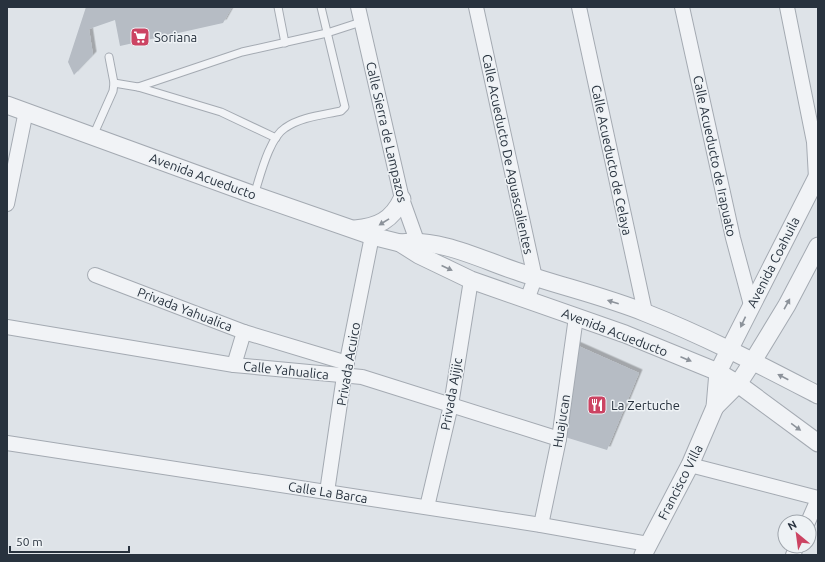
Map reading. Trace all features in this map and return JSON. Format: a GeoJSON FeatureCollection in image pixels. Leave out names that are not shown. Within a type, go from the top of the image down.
{"type":"FeatureCollection","features":[{"type":"Feature","properties":{"kind":"street","name":"Calle Sierra de Lampazos"},"geometry":{"type":"LineString","coordinates":[[358,7],[402,199],[418,248]]}},
{"type":"Feature","properties":{"kind":"street","name":"Calle Acueducto De Aguascalientes"},"geometry":{"type":"LineString","coordinates":[[476,7],[535,278]]}},
{"type":"Feature","properties":{"kind":"street","name":"Calle Acueducto de Celaya"},"geometry":{"type":"LineString","coordinates":[[578,7],[646,312]]}},
{"type":"Feature","properties":{"kind":"street","name":"Calle Acueducto de Irapuato"},"geometry":{"type":"LineString","coordinates":[[682,7],[733,238],[751,305]]}},
{"type":"Feature","properties":{"kind":"street"},"geometry":{"type":"LineString","coordinates":[[786,7],[814,142],[817,177]]}},
{"type":"Feature","properties":{"kind":"street","name":"Avenida Acueducto"},"geometry":{"type":"LineString","coordinates":[[7,105],[254,195],[372,236],[418,248],[458,250],[535,278],[646,312],[753,361],[818,395]]}},
{"type":"Feature","properties":{"kind":"street"},"geometry":{"type":"LineString","coordinates":[[7,204],[26,111]]}},
{"type":"Feature","properties":{"kind":"street","name":"Avenida Coahuila"},"geometry":{"type":"LineString","coordinates":[[718,372],[817,177]]}},
{"type":"Feature","properties":{"kind":"street"},"geometry":{"type":"LineString","coordinates":[[355,229],[368,228],[382,224],[397,209],[402,199]]}},
{"type":"Feature","properties":{"kind":"street","name":"Privada Acuico"},"geometry":{"type":"LineString","coordinates":[[327,492],[346,369],[372,236]]}},
{"type":"Feature","properties":{"kind":"street"},"geometry":{"type":"LineString","coordinates":[[753,361],[814,264],[818,246]]}},
{"type":"Feature","properties":{"kind":"street","name":"Avenida Acueducto"},"geometry":{"type":"LineString","coordinates":[[418,248],[471,280],[625,334],[718,372],[738,384],[818,443]]}},
{"type":"Feature","properties":{"kind":"street","name":"Privada Yahualica"},"geometry":{"type":"LineString","coordinates":[[95,275],[244,332],[234,365]]}},
{"type":"Feature","properties":{"kind":"street"},"geometry":{"type":"LineString","coordinates":[[527,300],[535,278]]}},
{"type":"Feature","properties":{"kind":"street","name":"Privada Ajijic"},"geometry":{"type":"LineString","coordinates":[[428,507],[451,405],[471,280]]}},
{"type":"Feature","properties":{"kind":"street","name":"Huajucan"},"geometry":{"type":"LineString","coordinates":[[541,525],[559,439],[576,317]]}},
{"type":"Feature","properties":{"kind":"street","name":"Calle Yahualica"},"geometry":{"type":"LineString","coordinates":[[7,327],[234,365],[346,369],[451,405],[559,439]]}},
{"type":"Feature","properties":{"kind":"street"},"geometry":{"type":"LineString","coordinates":[[244,332],[346,369]]}},
{"type":"Feature","properties":{"kind":"street","name":"Francisco Villa"},"geometry":{"type":"LineString","coordinates":[[715,407],[738,384],[753,361]]}},
{"type":"Feature","properties":{"kind":"street","name":"Francisco Villa"},"geometry":{"type":"LineString","coordinates":[[645,549],[690,465],[715,407],[718,372]]}},
{"type":"Feature","properties":{"kind":"street","name":"Calle La Barca"},"geometry":{"type":"LineString","coordinates":[[7,443],[541,525],[645,549]]}},
{"type":"Feature","properties":{"kind":"street"},"geometry":{"type":"LineString","coordinates":[[690,465],[818,499],[811,514]]}},
{"type":"Feature","properties":{"kind":"lane"},"geometry":{"type":"LineString","coordinates":[[278,7],[285,43]]}},
{"type":"Feature","properties":{"kind":"lane"},"geometry":{"type":"LineString","coordinates":[[254,195],[276,138],[284,128],[292,124],[341,111],[345,107],[321,7]]}},
{"type":"Feature","properties":{"kind":"lane"},"geometry":{"type":"LineString","coordinates":[[138,87],[242,52],[327,33],[361,22]]}},
{"type":"Feature","properties":{"kind":"lane"},"geometry":{"type":"LineString","coordinates":[[93,136],[110,100],[114,83],[109,57]]}},
{"type":"Feature","properties":{"kind":"lane"},"geometry":{"type":"LineString","coordinates":[[114,83],[138,87],[221,112],[276,138]]}},
{"type":"Feature","properties":{"kind":"building","name":"Soriana"},"geometry":{"type":"Polygon","coordinates":[[[86,7],[232,7],[223,23],[120,46],[115,20],[89,29],[93,55],[74,75],[68,62],[86,7]]]}},
{"type":"Feature","properties":{"kind":"building","name":"La Zertuche"},"geometry":{"type":"Polygon","coordinates":[[[576,345],[639,373],[607,450],[565,437],[576,345]]]}},
{"type":"Feature","properties":{"kind":"place","name":"Soriana"},"geometry":{"type":"Point","coordinates":[140,37]}},
{"type":"Feature","properties":{"kind":"place","name":"La Zertuche"},"geometry":{"type":"Point","coordinates":[597,405]}}]}
